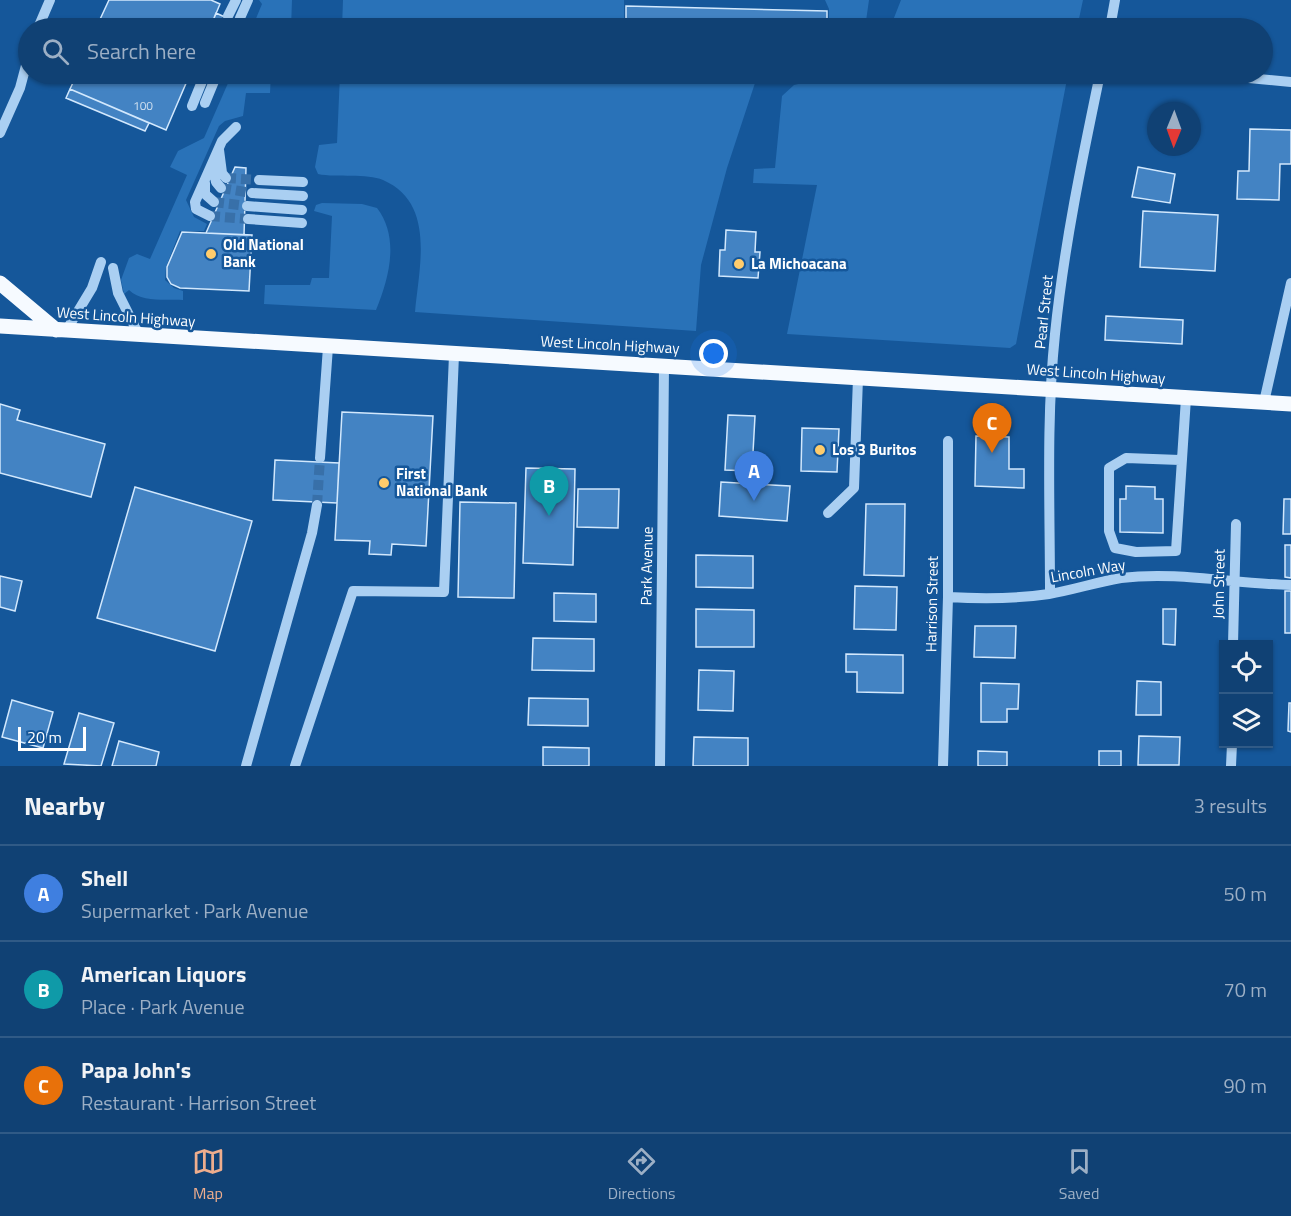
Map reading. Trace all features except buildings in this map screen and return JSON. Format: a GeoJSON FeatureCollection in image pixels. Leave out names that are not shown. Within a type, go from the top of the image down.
{"type":"FeatureCollection","features":[{"type":"Feature","properties":{"kind":"main road"},"geometry":{"type":"LineString","coordinates":[[0,283],[61,331]]}},
{"type":"Feature","properties":{"kind":"main road","name":"West Lincoln Highway"},"geometry":{"type":"LineString","coordinates":[[0,326],[1291,404]]}},
{"type":"Feature","properties":{"kind":"street"},"geometry":{"type":"LineString","coordinates":[[42,18],[50,0]]}},
{"type":"Feature","properties":{"kind":"street"},"geometry":{"type":"LineString","coordinates":[[228,16],[236,0]]}},
{"type":"Feature","properties":{"kind":"street"},"geometry":{"type":"LineString","coordinates":[[240,18],[248,0]]}},
{"type":"Feature","properties":{"kind":"street"},"geometry":{"type":"LineString","coordinates":[[1112,18],[1115,0]]}},
{"type":"Feature","properties":{"kind":"street"},"geometry":{"type":"LineString","coordinates":[[1273,80],[1291,82]]}},
{"type":"Feature","properties":{"kind":"street"},"geometry":{"type":"LineString","coordinates":[[0,133],[21,84]]}},
{"type":"Feature","properties":{"kind":"street"},"geometry":{"type":"LineString","coordinates":[[192,106],[201,84]]}},
{"type":"Feature","properties":{"kind":"street"},"geometry":{"type":"LineString","coordinates":[[205,103],[214,84]]}},
{"type":"Feature","properties":{"kind":"street","name":"Pearl Street"},"geometry":{"type":"LineString","coordinates":[[1050,594],[1049,434],[1055,335],[1072,208],[1098,84]]}},
{"type":"Feature","properties":{"kind":"street"},"geometry":{"type":"LineString","coordinates":[[210,216],[196,209],[195,202],[219,147],[230,131],[236,127]]}},
{"type":"Feature","properties":{"kind":"street"},"geometry":{"type":"LineString","coordinates":[[212,162],[216,182],[224,183],[219,147]]}},
{"type":"Feature","properties":{"kind":"street"},"geometry":{"type":"LineString","coordinates":[[206,178],[205,194],[214,202]]}},
{"type":"Feature","properties":{"kind":"street"},"geometry":{"type":"LineString","coordinates":[[259,180],[303,182]]}},
{"type":"Feature","properties":{"kind":"street"},"geometry":{"type":"LineString","coordinates":[[252,193],[303,196]]}},
{"type":"Feature","properties":{"kind":"street"},"geometry":{"type":"LineString","coordinates":[[247,206],[302,210]]}},
{"type":"Feature","properties":{"kind":"street"},"geometry":{"type":"LineString","coordinates":[[248,219],[302,223]]}},
{"type":"Feature","properties":{"kind":"street"},"geometry":{"type":"LineString","coordinates":[[61,331],[92,288],[101,262]]}},
{"type":"Feature","properties":{"kind":"street"},"geometry":{"type":"LineString","coordinates":[[113,268],[118,293],[138,333]]}},
{"type":"Feature","properties":{"kind":"street"},"geometry":{"type":"LineString","coordinates":[[1264,402],[1291,283]]}},
{"type":"Feature","properties":{"kind":"street"},"geometry":{"type":"LineString","coordinates":[[320,458],[328,347]]}},
{"type":"Feature","properties":{"kind":"street"},"geometry":{"type":"LineString","coordinates":[[295,766],[353,591],[444,592],[454,355]]}},
{"type":"Feature","properties":{"kind":"street","name":"Park Avenue"},"geometry":{"type":"LineString","coordinates":[[660,766],[664,366]]}},
{"type":"Feature","properties":{"kind":"street"},"geometry":{"type":"LineString","coordinates":[[828,513],[854,488],[858,378]]}},
{"type":"Feature","properties":{"kind":"street"},"geometry":{"type":"LineString","coordinates":[[1180,460],[1126,458],[1109,468],[1109,531],[1115,548],[1136,552],[1176,551],[1180,460],[1186,398]]}},
{"type":"Feature","properties":{"kind":"street","name":"Harrison Street"},"geometry":{"type":"LineString","coordinates":[[943,766],[948,597],[948,441]]}},
{"type":"Feature","properties":{"kind":"street"},"geometry":{"type":"LineString","coordinates":[[246,766],[306,554],[316,505]]}},
{"type":"Feature","properties":{"kind":"street","name":"John Street"},"geometry":{"type":"LineString","coordinates":[[1233,640],[1236,524]]}},
{"type":"Feature","properties":{"kind":"street","name":"Lincoln Way"},"geometry":{"type":"LineString","coordinates":[[948,597],[1007,599],[1050,594],[1121,578],[1188,576],[1234,583],[1291,585]]}},
{"type":"Feature","properties":{"kind":"street"},"geometry":{"type":"LineString","coordinates":[[1231,766],[1232,748]]}},
{"type":"Feature","properties":{"kind":"shaded area"},"geometry":{"type":"Polygon","coordinates":[[[259,0],[292,0],[291,18],[256,18],[262,4],[259,0]]]}},
{"type":"Feature","properties":{"kind":"shaded area"},"geometry":{"type":"Polygon","coordinates":[[[343,0],[624,0],[624,18],[342,18],[343,0]]]}},
{"type":"Feature","properties":{"kind":"shaded area"},"geometry":{"type":"Polygon","coordinates":[[[825,0],[869,0],[866,18],[829,18],[829,9],[825,0]]]}},
{"type":"Feature","properties":{"kind":"shaded area"},"geometry":{"type":"Polygon","coordinates":[[[901,0],[1083,0],[1079,18],[894,18],[901,0]]]}},
{"type":"Feature","properties":{"kind":"shaded area"},"geometry":{"type":"Polygon","coordinates":[[[228,84],[270,84],[270,93],[246,93],[243,116],[225,121],[219,126],[186,200],[194,217],[207,224],[204,231],[180,231],[166,267],[165,280],[174,288],[183,291],[183,300],[147,299],[129,290],[124,294],[121,280],[129,258],[137,254],[150,259],[187,175],[170,167],[178,151],[204,138],[228,84]]]}},
{"type":"Feature","properties":{"kind":"shaded area"},"geometry":{"type":"Polygon","coordinates":[[[340,84],[755,84],[727,168],[701,265],[696,331],[415,312],[421,257],[417,220],[411,204],[400,190],[383,180],[318,174],[315,167],[319,145],[337,143],[340,84]]]}},
{"type":"Feature","properties":{"kind":"shaded area"},"geometry":{"type":"Polygon","coordinates":[[[1066,84],[1016,344],[1010,348],[787,334],[817,185],[753,183],[754,169],[775,168],[782,96],[794,85],[1066,84]]]}},
{"type":"Feature","properties":{"kind":"shaded area"},"geometry":{"type":"Polygon","coordinates":[[[322,203],[362,204],[377,208],[384,220],[388,232],[390,258],[385,285],[376,310],[264,304],[265,285],[310,285],[312,278],[329,278],[332,216],[314,211],[316,205],[322,203]]]}},
{"type":"Feature","properties":{"kind":"tunnel"},"geometry":{"type":"LineString","coordinates":[[226,178],[259,180]]}},
{"type":"Feature","properties":{"kind":"tunnel"},"geometry":{"type":"LineString","coordinates":[[221,188],[252,193]]}},
{"type":"Feature","properties":{"kind":"tunnel"},"geometry":{"type":"LineString","coordinates":[[214,202],[247,206]]}},
{"type":"Feature","properties":{"kind":"tunnel"},"geometry":{"type":"LineString","coordinates":[[210,216],[248,219]]}},
{"type":"Feature","properties":{"kind":"tunnel"},"geometry":{"type":"LineString","coordinates":[[317,505],[320,458]]}},
{"type":"Feature","properties":{"kind":"place","name":"Old National Bank"},"geometry":{"type":"Point","coordinates":[211,254]}},
{"type":"Feature","properties":{"kind":"place","name":"La Michoacana"},"geometry":{"type":"Point","coordinates":[739,264]}},
{"type":"Feature","properties":{"kind":"place","name":"Los 3 Buritos"},"geometry":{"type":"Point","coordinates":[820,450]}},
{"type":"Feature","properties":{"kind":"place","name":"Papa John's"},"geometry":{"type":"Point","coordinates":[992,453]}},
{"type":"Feature","properties":{"kind":"place","name":"First National Bank"},"geometry":{"type":"Point","coordinates":[384,483]}},
{"type":"Feature","properties":{"kind":"place","name":"Shell"},"geometry":{"type":"Point","coordinates":[754,501]}},
{"type":"Feature","properties":{"kind":"place","name":"American Liquors"},"geometry":{"type":"Point","coordinates":[549,516]}}]}
